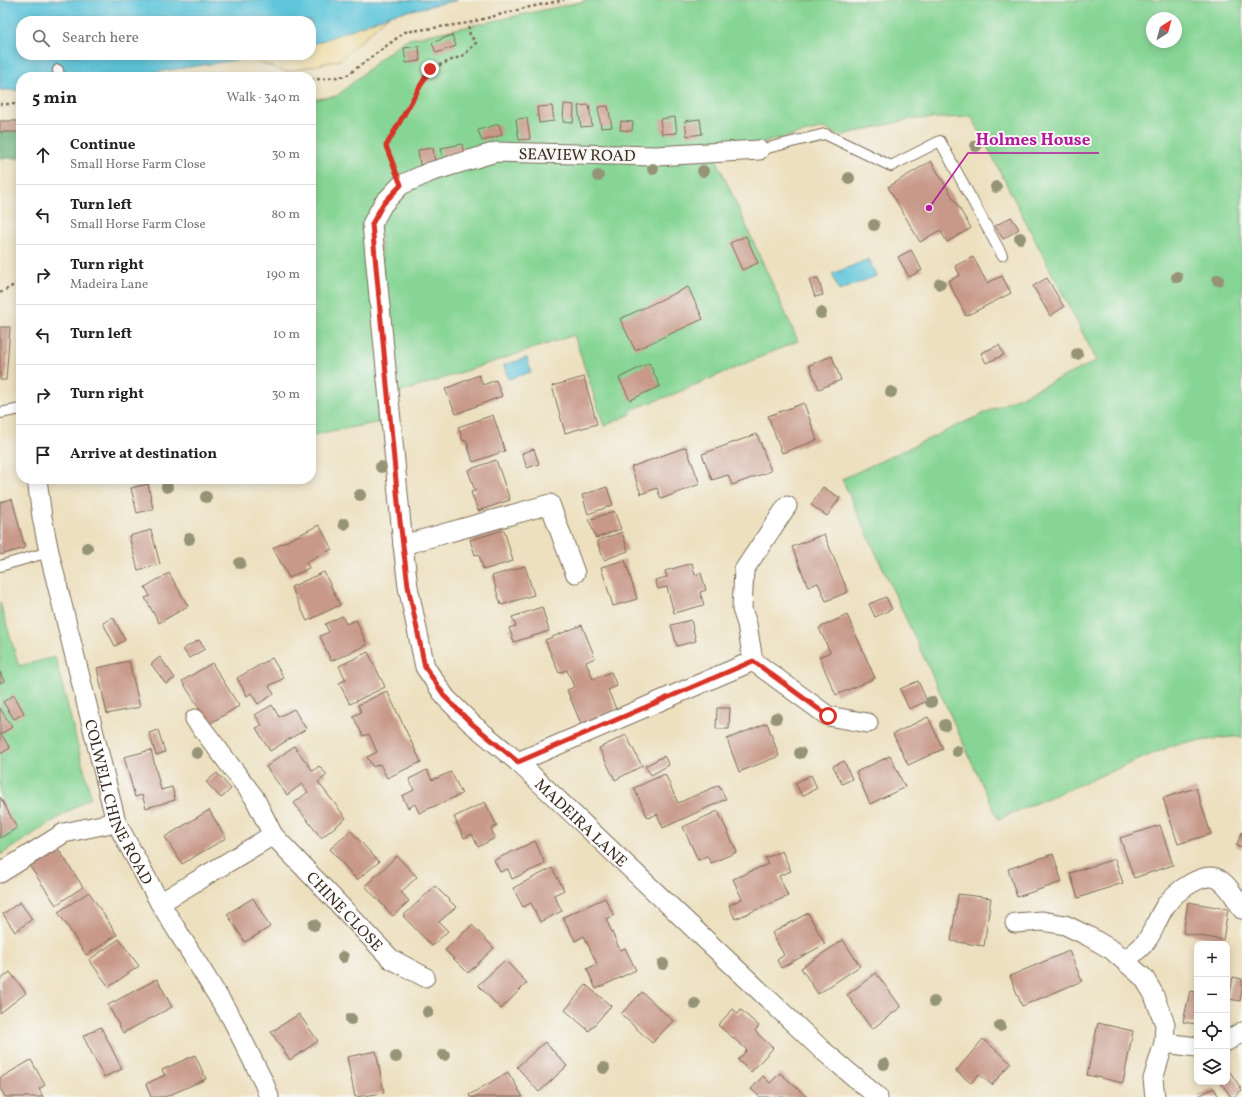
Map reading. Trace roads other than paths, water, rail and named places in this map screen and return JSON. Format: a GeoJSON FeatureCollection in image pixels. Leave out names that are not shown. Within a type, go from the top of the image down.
{"type":"FeatureCollection","features":[{"type":"Feature","properties":{"kind":"street","name":"SEAVIEW ROAD"},"geometry":{"type":"LineString","coordinates":[[401,185],[430,172],[496,152],[656,156],[759,150]]}},
{"type":"Feature","properties":{"kind":"street","name":"MADEIRA LANE"},"geometry":{"type":"LineString","coordinates":[[401,185],[383,204],[372,224],[403,545],[408,586],[425,667],[446,698],[471,723],[518,762],[821,1049],[878,1097]]}},
{"type":"Feature","properties":{"kind":"street","name":"COLWELL CHINE ROAD"},"geometry":{"type":"LineString","coordinates":[[39,484],[42,517],[49,552],[116,822],[160,903],[232,1019],[264,1083],[269,1097]]}},
{"type":"Feature","properties":{"kind":"street"},"geometry":{"type":"LineString","coordinates":[[403,545],[550,504],[575,573]]}},
{"type":"Feature","properties":{"kind":"street"},"geometry":{"type":"LineString","coordinates":[[787,506],[744,570],[742,609],[747,624],[753,661],[828,716],[868,723]]}},
{"type":"Feature","properties":{"kind":"street"},"geometry":{"type":"LineString","coordinates":[[518,762],[753,661]]}},
{"type":"Feature","properties":{"kind":"street","name":"CHINE CLOSE"},"geometry":{"type":"LineString","coordinates":[[195,719],[254,797],[273,835],[391,959],[425,977]]}},
{"type":"Feature","properties":{"kind":"street"},"geometry":{"type":"LineString","coordinates":[[0,873],[64,833],[116,822]]}},
{"type":"Feature","properties":{"kind":"street"},"geometry":{"type":"LineString","coordinates":[[160,903],[273,835]]}},
{"type":"Feature","properties":{"kind":"street"},"geometry":{"type":"LineString","coordinates":[[1125,961],[1147,941],[1155,928],[1159,916],[1175,894],[1198,880],[1211,877],[1219,879],[1229,889],[1242,909]]}},
{"type":"Feature","properties":{"kind":"street"},"geometry":{"type":"LineString","coordinates":[[1015,923],[1042,921],[1065,925],[1112,950],[1144,978],[1153,993],[1165,1024],[1164,1043],[1153,1079],[1155,1097]]}},
{"type":"Feature","properties":{"kind":"street"},"geometry":{"type":"LineString","coordinates":[[1230,1039],[1242,1032]]}},
{"type":"Feature","properties":{"kind":"street"},"geometry":{"type":"LineString","coordinates":[[1164,1043],[1194,1047]]}},
{"type":"Feature","properties":{"kind":"lane"},"geometry":{"type":"LineString","coordinates":[[759,150],[825,134],[891,166],[940,141],[1002,255]]}},
{"type":"Feature","properties":{"kind":"lane"},"geometry":{"type":"LineString","coordinates":[[0,413],[16,409]]}},
{"type":"Feature","properties":{"kind":"lane"},"geometry":{"type":"LineString","coordinates":[[0,566],[49,552]]}},
{"type":"Feature","properties":{"kind":"water"},"geometry":{"type":"Polygon","coordinates":[[[0,0],[458,0],[389,15],[316,43],[316,16],[16,16],[16,60],[235,60],[157,72],[67,72],[66,70],[16,72],[16,90],[0,90],[0,0]]]}},
{"type":"Feature","properties":{"kind":"water"},"geometry":{"type":"Polygon","coordinates":[[[869,259],[876,276],[839,291],[832,274],[869,259]]]}},
{"type":"Feature","properties":{"kind":"water"},"geometry":{"type":"Polygon","coordinates":[[[527,358],[531,372],[508,379],[504,365],[527,358]]]}},
{"type":"Feature","properties":{"kind":"place","name":"Holmes House"},"geometry":{"type":"Point","coordinates":[929,208]}}]}
